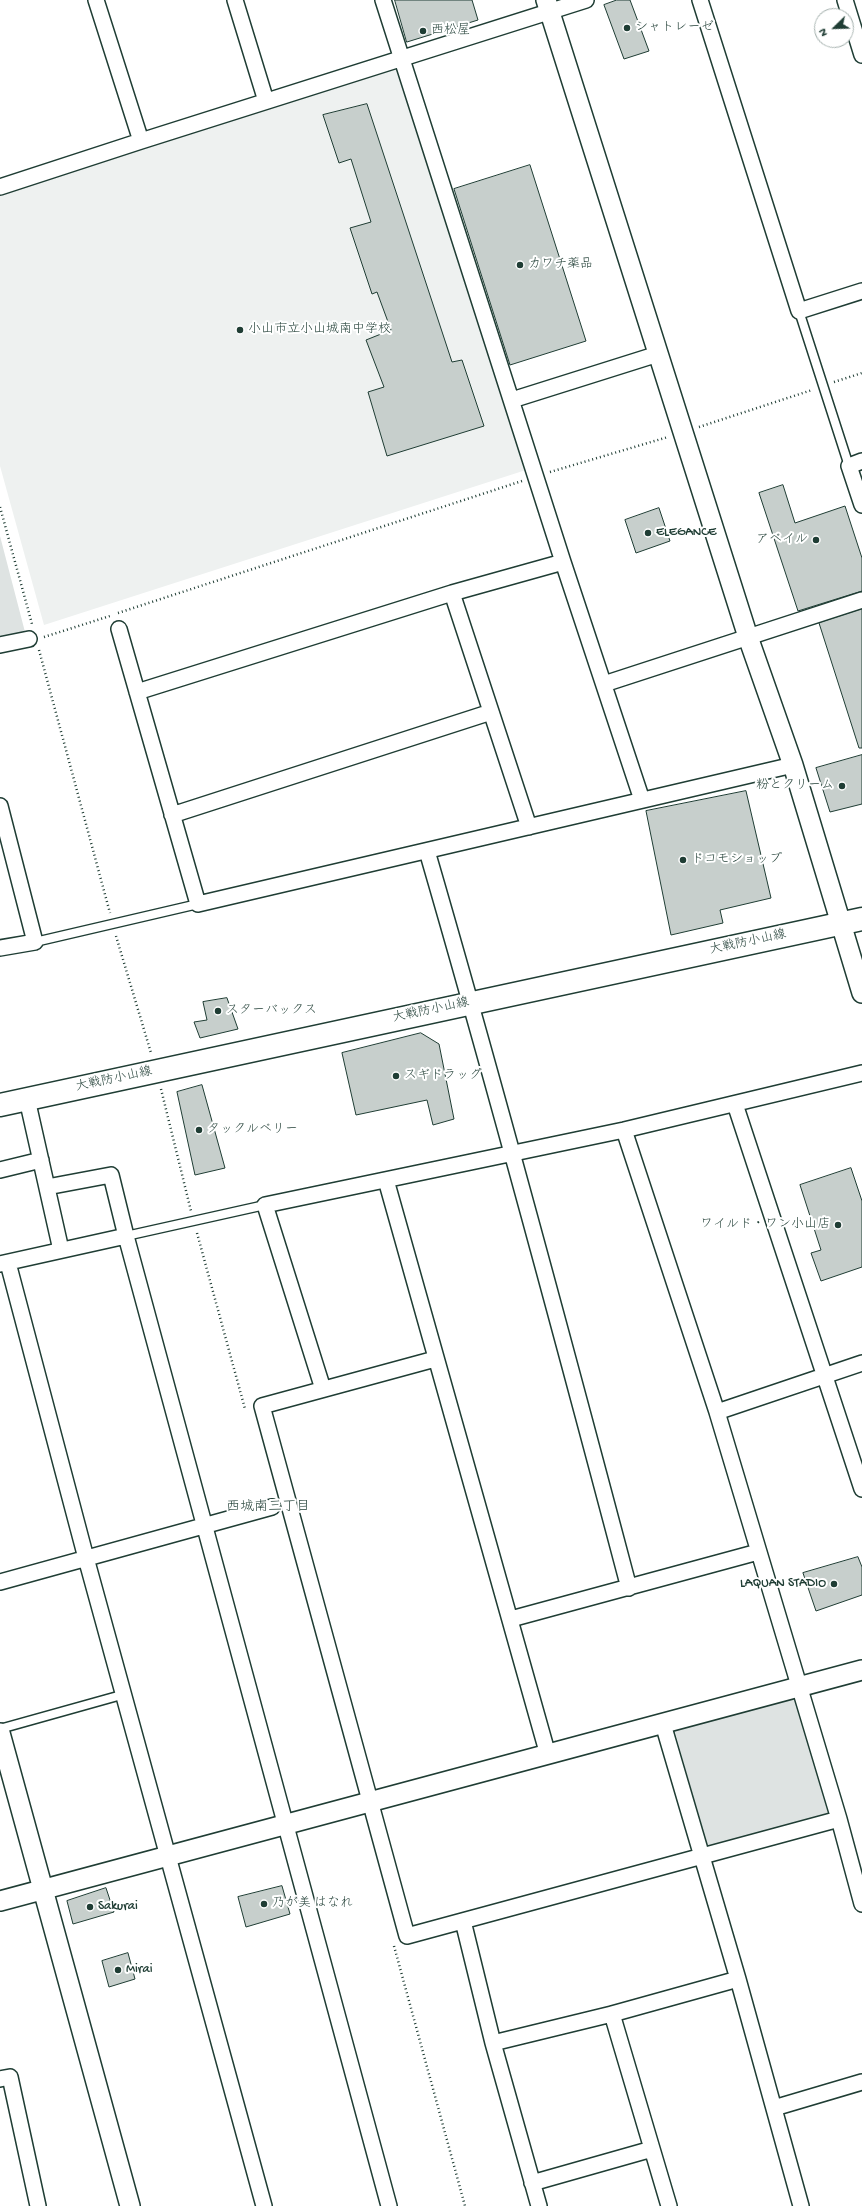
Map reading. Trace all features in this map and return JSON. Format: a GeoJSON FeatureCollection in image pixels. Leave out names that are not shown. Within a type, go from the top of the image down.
{"type":"FeatureCollection","features":[{"type":"Feature","properties":{"kind":"main road","name":"大戦防小山線"},"geometry":{"type":"LineString","coordinates":[[0,1105],[862,919]]}},
{"type":"Feature","properties":{"kind":"street"},"geometry":{"type":"LineString","coordinates":[[96,0],[141,141]]}},
{"type":"Feature","properties":{"kind":"street"},"geometry":{"type":"LineString","coordinates":[[235,0],[266,101]]}},
{"type":"Feature","properties":{"kind":"street"},"geometry":{"type":"LineString","coordinates":[[383,0],[563,562],[642,800]]}},
{"type":"Feature","properties":{"kind":"street"},"geometry":{"type":"LineString","coordinates":[[0,187],[266,101],[402,59],[548,6],[586,0]]}},
{"type":"Feature","properties":{"kind":"street"},"geometry":{"type":"LineString","coordinates":[[700,0],[799,311],[862,291]]}},
{"type":"Feature","properties":{"kind":"street"},"geometry":{"type":"LineString","coordinates":[[845,0],[862,55]]}},
{"type":"Feature","properties":{"kind":"street"},"geometry":{"type":"LineString","coordinates":[[548,6],[748,637],[793,765],[862,993]]}},
{"type":"Feature","properties":{"kind":"street"},"geometry":{"type":"LineString","coordinates":[[512,400],[658,354]]}},
{"type":"Feature","properties":{"kind":"street"},"geometry":{"type":"LineString","coordinates":[[855,463],[862,505]]}},
{"type":"Feature","properties":{"kind":"street"},"geometry":{"type":"LineString","coordinates":[[137,692],[452,593],[563,562]]}},
{"type":"Feature","properties":{"kind":"street"},"geometry":{"type":"LineString","coordinates":[[452,593],[529,827]]}},
{"type":"Feature","properties":{"kind":"street"},"geometry":{"type":"LineString","coordinates":[[604,684],[862,600]]}},
{"type":"Feature","properties":{"kind":"street"},"geometry":{"type":"LineString","coordinates":[[119,629],[198,904],[793,765]]}},
{"type":"Feature","properties":{"kind":"street"},"geometry":{"type":"LineString","coordinates":[[0,645],[35,639]]}},
{"type":"Feature","properties":{"kind":"street"},"geometry":{"type":"LineString","coordinates":[[172,815],[491,712]]}},
{"type":"Feature","properties":{"kind":"street"},"geometry":{"type":"LineString","coordinates":[[0,806],[34,942],[0,948]]}},
{"type":"Feature","properties":{"kind":"street"},"geometry":{"type":"LineString","coordinates":[[427,851],[471,1003],[553,1301],[629,1588]]}},
{"type":"Feature","properties":{"kind":"street"},"geometry":{"type":"LineString","coordinates":[[322,1389],[265,1205],[624,1130],[862,1073]]}},
{"type":"Feature","properties":{"kind":"street"},"geometry":{"type":"LineString","coordinates":[[27,1099],[61,1250]]}},
{"type":"Feature","properties":{"kind":"street"},"geometry":{"type":"LineString","coordinates":[[735,1104],[826,1375],[862,1489]]}},
{"type":"Feature","properties":{"kind":"street"},"geometry":{"type":"LineString","coordinates":[[624,1130],[717,1412],[798,1687],[839,1819],[862,1904]]}},
{"type":"Feature","properties":{"kind":"street"},"geometry":{"type":"LineString","coordinates":[[0,1170],[41,1160]]}},
{"type":"Feature","properties":{"kind":"street"},"geometry":{"type":"LineString","coordinates":[[47,1187],[111,1175],[204,1526],[389,2206]]}},
{"type":"Feature","properties":{"kind":"street"},"geometry":{"type":"LineString","coordinates":[[386,1180],[435,1359],[511,1619],[548,1755]]}},
{"type":"Feature","properties":{"kind":"street"},"geometry":{"type":"LineString","coordinates":[[126,1236],[4,1264],[169,1855],[264,2206]]}},
{"type":"Feature","properties":{"kind":"street"},"geometry":{"type":"LineString","coordinates":[[435,1359],[262,1406],[407,1936],[839,1819]]}},
{"type":"Feature","properties":{"kind":"street"},"geometry":{"type":"LineString","coordinates":[[717,1412],[862,1363]]}},
{"type":"Feature","properties":{"kind":"street"},"geometry":{"type":"LineString","coordinates":[[0,1582],[272,1507]]}},
{"type":"Feature","properties":{"kind":"street"},"geometry":{"type":"LineString","coordinates":[[511,1619],[758,1552]]}},
{"type":"Feature","properties":{"kind":"street"},"geometry":{"type":"LineString","coordinates":[[0,1901],[169,1855],[285,1826],[862,1670]]}},
{"type":"Feature","properties":{"kind":"street"},"geometry":{"type":"LineString","coordinates":[[663,1724],[738,1979],[801,2206]]}},
{"type":"Feature","properties":{"kind":"street"},"geometry":{"type":"LineString","coordinates":[[0,1733],[130,2206]]}},
{"type":"Feature","properties":{"kind":"street"},"geometry":{"type":"LineString","coordinates":[[463,1921],[493,2043],[539,2206]]}},
{"type":"Feature","properties":{"kind":"street"},"geometry":{"type":"LineString","coordinates":[[493,2043],[612,2014],[738,1979]]}},
{"type":"Feature","properties":{"kind":"street"},"geometry":{"type":"LineString","coordinates":[[612,2014],[669,2206]]}},
{"type":"Feature","properties":{"kind":"street"},"geometry":{"type":"LineString","coordinates":[[0,2079],[10,2077],[38,2206]]}},
{"type":"Feature","properties":{"kind":"street"},"geometry":{"type":"LineString","coordinates":[[774,2108],[862,2082]]}},
{"type":"Feature","properties":{"kind":"street"},"geometry":{"type":"LineString","coordinates":[[532,2183],[652,2149]]}},
{"type":"Feature","properties":{"kind":"lane"},"geometry":{"type":"LineString","coordinates":[[799,311],[822,386],[855,463]]}},
{"type":"Feature","properties":{"kind":"lane"},"geometry":{"type":"LineString","coordinates":[[34,942],[198,904]]}},
{"type":"Feature","properties":{"kind":"lane"},"geometry":{"type":"LineString","coordinates":[[126,1236],[265,1205]]}},
{"type":"Feature","properties":{"kind":"lane"},"geometry":{"type":"LineString","coordinates":[[0,1729],[124,1694]]}},
{"type":"Feature","properties":{"kind":"path"},"geometry":{"type":"LineString","coordinates":[[35,639],[536,476],[684,432],[862,373]]}},
{"type":"Feature","properties":{"kind":"path"},"geometry":{"type":"LineString","coordinates":[[0,507],[113,924],[157,1071],[193,1220],[247,1416]]}},
{"type":"Feature","properties":{"kind":"path"},"geometry":{"type":"LineString","coordinates":[[394,1944],[465,2206]]}},
{"type":"Feature","properties":{"kind":"shaded area","name":"小山市立小山城南中学校"},"geometry":{"type":"Polygon","coordinates":[[[396,69],[526,470],[44,625],[0,466],[0,194],[396,69]]]}},
{"type":"Feature","properties":{"kind":"shaded area"},"geometry":{"type":"Polygon","coordinates":[[[0,536],[25,632],[0,638],[0,536]]]}},
{"type":"Feature","properties":{"kind":"shaded area"},"geometry":{"type":"Polygon","coordinates":[[[795,1694],[828,1813],[707,1847],[674,1728],[795,1694]]]}},
{"type":"Feature","properties":{"kind":"building","name":"西松屋"},"geometry":{"type":"Polygon","coordinates":[[[395,0],[472,0],[478,20],[407,42],[395,0]]]}},
{"type":"Feature","properties":{"kind":"building","name":"シャトレーゼ"},"geometry":{"type":"Polygon","coordinates":[[[617,0],[630,0],[649,51],[624,59],[604,5],[617,0]]]}},
{"type":"Feature","properties":{"kind":"building"},"geometry":{"type":"Polygon","coordinates":[[[367,104],[452,362],[462,360],[484,426],[387,456],[368,392],[384,387],[366,340],[391,330],[377,292],[372,294],[350,228],[371,222],[351,159],[339,163],[323,115],[367,104]]]}},
{"type":"Feature","properties":{"kind":"building","name":"カワチ薬品"},"geometry":{"type":"Polygon","coordinates":[[[530,165],[586,341],[510,365],[454,189],[530,165]]]}},
{"type":"Feature","properties":{"kind":"building","name":"アベイル"},"geometry":{"type":"Polygon","coordinates":[[[783,485],[795,523],[845,506],[862,558],[862,591],[798,611],[759,493],[783,485]]]}},
{"type":"Feature","properties":{"kind":"building"},"geometry":{"type":"Polygon","coordinates":[[[659,508],[670,541],[636,553],[625,520],[659,508]]]}},
{"type":"Feature","properties":{"kind":"building"},"geometry":{"type":"Polygon","coordinates":[[[862,609],[862,748],[859,748],[819,623],[862,609]]]}},
{"type":"Feature","properties":{"kind":"building","name":"粉とクリーム"},"geometry":{"type":"Polygon","coordinates":[[[862,755],[862,804],[830,812],[816,768],[862,755]]]}},
{"type":"Feature","properties":{"kind":"building"},"geometry":{"type":"Polygon","coordinates":[[[746,791],[771,898],[720,910],[723,923],[671,935],[646,811],[746,791]]]}},
{"type":"Feature","properties":{"kind":"building","name":"スターバックス"},"geometry":{"type":"Polygon","coordinates":[[[227,998],[238,1029],[200,1038],[194,1022],[207,1020],[203,1002],[227,998]]]}},
{"type":"Feature","properties":{"kind":"building","name":"スギドラッグ"},"geometry":{"type":"Polygon","coordinates":[[[421,1033],[439,1044],[454,1119],[433,1125],[427,1100],[356,1115],[342,1053],[421,1033]]]}},
{"type":"Feature","properties":{"kind":"building","name":"タックルベリー"},"geometry":{"type":"Polygon","coordinates":[[[202,1085],[225,1168],[195,1175],[177,1092],[202,1085]]]}},
{"type":"Feature","properties":{"kind":"building","name":"ワイルド・ワン小山店"},"geometry":{"type":"Polygon","coordinates":[[[851,1168],[862,1201],[862,1267],[821,1281],[811,1253],[821,1250],[800,1185],[851,1168]]]}},
{"type":"Feature","properties":{"kind":"building","name":"LAQUAN STADIO"},"geometry":{"type":"Polygon","coordinates":[[[858,1557],[862,1567],[862,1595],[816,1611],[803,1573],[858,1557]]]}},
{"type":"Feature","properties":{"kind":"building","name":"乃が美 はなれ"},"geometry":{"type":"Polygon","coordinates":[[[282,1886],[290,1914],[246,1927],[238,1897],[282,1886]]]}},
{"type":"Feature","properties":{"kind":"building","name":"Sakurai"},"geometry":{"type":"Polygon","coordinates":[[[106,1888],[114,1912],[73,1924],[67,1901],[106,1888]]]}},
{"type":"Feature","properties":{"kind":"building","name":"Mirai"},"geometry":{"type":"Polygon","coordinates":[[[128,1953],[135,1979],[109,1987],[102,1961],[128,1953]]]}},
{"type":"Feature","properties":{"kind":"place","name":"シャトレーゼ"},"geometry":{"type":"Point","coordinates":[627,28]}},
{"type":"Feature","properties":{"kind":"place","name":"西松屋"},"geometry":{"type":"Point","coordinates":[423,31]}},
{"type":"Feature","properties":{"kind":"place","name":"カワチ薬品"},"geometry":{"type":"Point","coordinates":[520,265]}},
{"type":"Feature","properties":{"kind":"place","name":"小山市立小山城南中学校"},"geometry":{"type":"Point","coordinates":[240,330]}},
{"type":"Feature","properties":{"kind":"place","name":"ELEGANCE"},"geometry":{"type":"Point","coordinates":[648,533]}},
{"type":"Feature","properties":{"kind":"place","name":"アベイル"},"geometry":{"type":"Point","coordinates":[816,540]}},
{"type":"Feature","properties":{"kind":"place","name":"粉とクリーム"},"geometry":{"type":"Point","coordinates":[842,786]}},
{"type":"Feature","properties":{"kind":"place","name":"ドコモショップ"},"geometry":{"type":"Point","coordinates":[683,860]}},
{"type":"Feature","properties":{"kind":"place","name":"スターバックス"},"geometry":{"type":"Point","coordinates":[218,1011]}},
{"type":"Feature","properties":{"kind":"place","name":"スギドラッグ"},"geometry":{"type":"Point","coordinates":[396,1076]}},
{"type":"Feature","properties":{"kind":"place","name":"タックルベリー"},"geometry":{"type":"Point","coordinates":[199,1130]}},
{"type":"Feature","properties":{"kind":"place","name":"ワイルド・ワン小山店"},"geometry":{"type":"Point","coordinates":[838,1225]}},
{"type":"Feature","properties":{"kind":"place","name":"LAQUAN STADIO"},"geometry":{"type":"Point","coordinates":[834,1584]}},
{"type":"Feature","properties":{"kind":"place","name":"乃が美 はなれ"},"geometry":{"type":"Point","coordinates":[264,1904]}},
{"type":"Feature","properties":{"kind":"place","name":"Sakurai"},"geometry":{"type":"Point","coordinates":[90,1907]}},
{"type":"Feature","properties":{"kind":"place","name":"Mirai"},"geometry":{"type":"Point","coordinates":[118,1970]}},
{"type":"Feature","properties":{"kind":"district","name":"西城南三丁目"},"geometry":{"type":"Point","coordinates":[268,1508]}}]}
